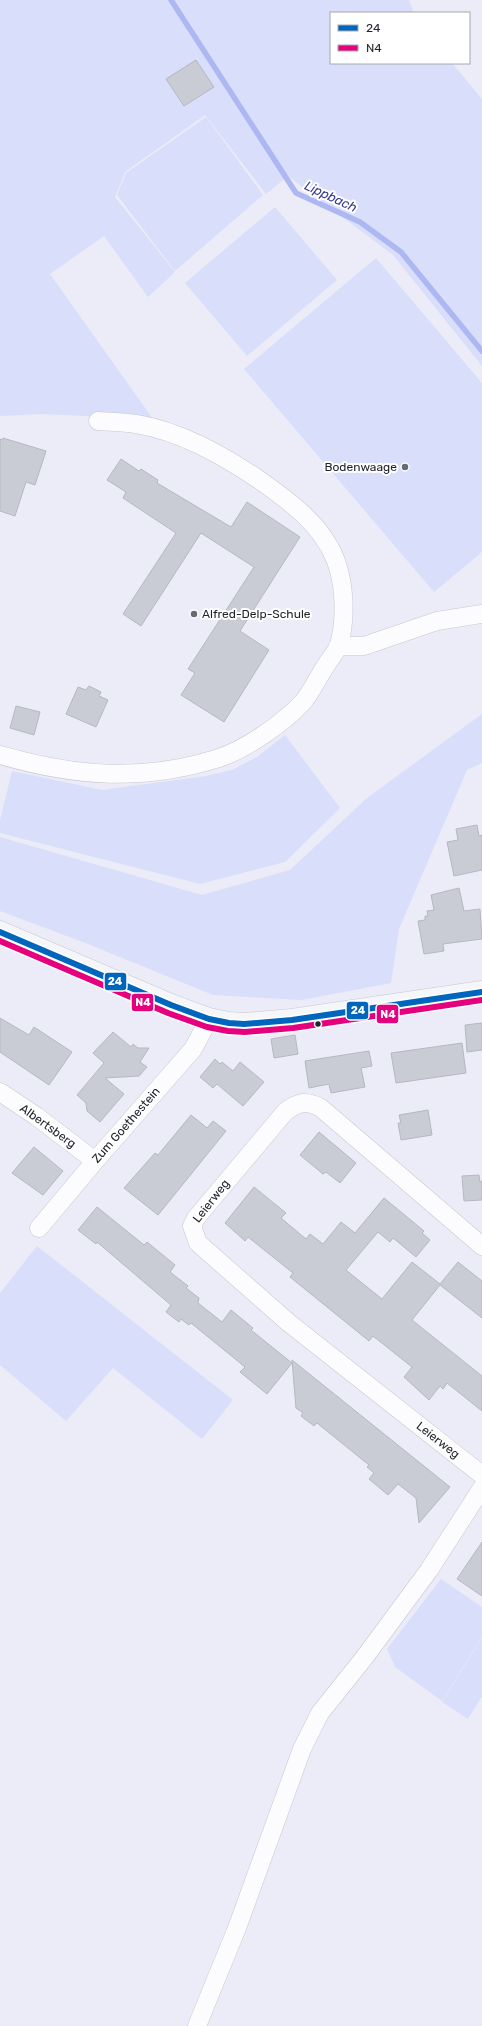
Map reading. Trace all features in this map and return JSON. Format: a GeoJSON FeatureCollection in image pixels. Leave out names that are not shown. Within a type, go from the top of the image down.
{"type":"FeatureCollection","features":[{"type":"Feature","properties":{"kind":"main road"},"geometry":{"type":"LineString","coordinates":[[0,932],[209,1019],[229,1024],[261,1023],[482,992]]}},
{"type":"Feature","properties":{"kind":"street"},"geometry":{"type":"LineString","coordinates":[[0,755],[50,768],[90,774],[122,774],[174,769],[221,757],[255,741],[302,702],[338,646],[343,614],[342,583],[333,555],[324,538],[308,519],[283,496],[203,446],[169,432],[137,424],[98,421]]}},
{"type":"Feature","properties":{"kind":"street"},"geometry":{"type":"LineString","coordinates":[[338,646],[364,646],[437,621],[482,614]]}},
{"type":"Feature","properties":{"kind":"street","name":"Zum Goethestein"},"geometry":{"type":"LineString","coordinates":[[39,1228],[95,1161],[193,1049],[209,1019]]}},
{"type":"Feature","properties":{"kind":"street","name":"Albertsberg"},"geometry":{"type":"LineString","coordinates":[[0,1092],[36,1116],[95,1161]]}},
{"type":"Feature","properties":{"kind":"street","name":"Leierweg"},"geometry":{"type":"LineString","coordinates":[[482,1246],[320,1108],[311,1103],[302,1102],[293,1105],[285,1112],[196,1218],[192,1226],[198,1243],[289,1323],[482,1475]]}},
{"type":"Feature","properties":{"kind":"street"},"geometry":{"type":"LineString","coordinates":[[197,2026],[237,1928],[302,1749],[320,1713],[364,1658],[429,1570],[482,1488]]}},
{"type":"Feature","properties":{"kind":"shaded area"},"geometry":{"type":"Polygon","coordinates":[[[0,0],[409,0],[414,12],[330,12],[330,64],[453,64],[482,99],[482,366],[393,255],[288,176],[266,194],[205,115],[125,172],[115,197],[175,272],[148,297],[104,236],[50,274],[153,419],[42,414],[0,416],[0,0]]]}},
{"type":"Feature","properties":{"kind":"shaded area"},"geometry":{"type":"Polygon","coordinates":[[[206,117],[263,195],[175,271],[117,195],[126,173],[206,117]]]}},
{"type":"Feature","properties":{"kind":"shaded area"},"geometry":{"type":"Polygon","coordinates":[[[275,207],[337,280],[247,356],[185,283],[275,207]]]}},
{"type":"Feature","properties":{"kind":"shaded area","name":"Bodenwaage"},"geometry":{"type":"Polygon","coordinates":[[[376,258],[482,383],[482,552],[434,592],[244,369],[376,258]]]}},
{"type":"Feature","properties":{"kind":"shaded area"},"geometry":{"type":"Polygon","coordinates":[[[482,714],[482,763],[467,770],[399,929],[391,983],[301,1000],[213,995],[88,944],[0,911],[0,837],[202,895],[290,870],[367,798],[482,714]]]}},
{"type":"Feature","properties":{"kind":"shaded area"},"geometry":{"type":"Polygon","coordinates":[[[285,735],[340,808],[285,862],[200,884],[0,833],[0,820],[12,771],[102,790],[206,776],[232,770],[257,757],[285,735]]]}},
{"type":"Feature","properties":{"kind":"shaded area"},"geometry":{"type":"Polygon","coordinates":[[[37,1246],[233,1400],[202,1439],[113,1368],[66,1421],[0,1365],[0,1293],[37,1246]]]}},
{"type":"Feature","properties":{"kind":"shaded area"},"geometry":{"type":"Polygon","coordinates":[[[441,1579],[482,1607],[482,1637],[442,1701],[395,1667],[387,1649],[441,1579]]]}},
{"type":"Feature","properties":{"kind":"shaded area"},"geometry":{"type":"Polygon","coordinates":[[[482,1638],[482,1696],[468,1719],[442,1702],[482,1638]]]}},
{"type":"Feature","properties":{"kind":"building"},"geometry":{"type":"Polygon","coordinates":[[[196,60],[214,87],[184,106],[166,79],[196,60]]]}},
{"type":"Feature","properties":{"kind":"building"},"geometry":{"type":"Polygon","coordinates":[[[3,438],[46,451],[35,485],[26,482],[15,516],[0,511],[0,439],[3,440],[3,438]]]}},
{"type":"Feature","properties":{"kind":"building"},"geometry":{"type":"Polygon","coordinates":[[[121,459],[139,471],[141,469],[158,480],[157,483],[231,527],[247,502],[300,537],[240,631],[269,650],[224,722],[181,695],[195,673],[188,669],[254,567],[201,533],[141,626],[123,614],[176,533],[123,498],[126,492],[107,480],[121,459]]]}},
{"type":"Feature","properties":{"kind":"building"},"geometry":{"type":"Polygon","coordinates":[[[89,686],[101,692],[99,696],[108,700],[96,727],[66,714],[78,687],[86,690],[89,686]]]}},
{"type":"Feature","properties":{"kind":"building"},"geometry":{"type":"Polygon","coordinates":[[[16,706],[40,712],[34,735],[10,728],[16,706]]]}},
{"type":"Feature","properties":{"kind":"building"},"geometry":{"type":"Polygon","coordinates":[[[477,825],[479,836],[482,835],[482,870],[454,876],[447,842],[458,840],[456,829],[477,825]]]}},
{"type":"Feature","properties":{"kind":"building"},"geometry":{"type":"Polygon","coordinates":[[[459,888],[464,911],[480,909],[482,939],[443,944],[444,951],[424,954],[418,921],[425,920],[425,916],[428,916],[427,911],[434,910],[431,895],[459,888]]]}},
{"type":"Feature","properties":{"kind":"building"},"geometry":{"type":"Polygon","coordinates":[[[0,1018],[29,1035],[34,1027],[72,1052],[49,1085],[0,1052],[0,1018]]]}},
{"type":"Feature","properties":{"kind":"building"},"geometry":{"type":"Polygon","coordinates":[[[482,1023],[482,1050],[467,1052],[465,1025],[482,1023]]]}},
{"type":"Feature","properties":{"kind":"building"},"geometry":{"type":"Polygon","coordinates":[[[113,1032],[131,1047],[133,1044],[138,1048],[149,1048],[140,1062],[147,1067],[139,1076],[105,1078],[124,1094],[100,1122],[87,1111],[86,1103],[77,1095],[104,1063],[93,1053],[113,1032]]]}},
{"type":"Feature","properties":{"kind":"building"},"geometry":{"type":"Polygon","coordinates":[[[295,1035],[298,1054],[274,1058],[271,1039],[295,1035]]]}},
{"type":"Feature","properties":{"kind":"building"},"geometry":{"type":"Polygon","coordinates":[[[462,1043],[466,1073],[396,1083],[391,1053],[462,1043]]]}},
{"type":"Feature","properties":{"kind":"building"},"geometry":{"type":"Polygon","coordinates":[[[369,1051],[372,1066],[361,1068],[365,1087],[331,1093],[329,1084],[309,1088],[305,1061],[369,1051]]]}},
{"type":"Feature","properties":{"kind":"building"},"geometry":{"type":"Polygon","coordinates":[[[215,1059],[220,1064],[222,1062],[233,1071],[240,1062],[264,1082],[243,1106],[217,1084],[213,1088],[200,1077],[215,1059]]]}},
{"type":"Feature","properties":{"kind":"building"},"geometry":{"type":"Polygon","coordinates":[[[428,1110],[432,1135],[401,1140],[398,1123],[401,1123],[399,1115],[428,1110]]]}},
{"type":"Feature","properties":{"kind":"building"},"geometry":{"type":"Polygon","coordinates":[[[191,1115],[207,1128],[213,1121],[226,1131],[158,1215],[124,1188],[155,1153],[158,1155],[191,1115]]]}},
{"type":"Feature","properties":{"kind":"building"},"geometry":{"type":"Polygon","coordinates":[[[319,1132],[356,1163],[340,1183],[326,1172],[323,1174],[300,1155],[319,1132]]]}},
{"type":"Feature","properties":{"kind":"building"},"geometry":{"type":"Polygon","coordinates":[[[34,1147],[63,1171],[43,1195],[12,1173],[34,1147]]]}},
{"type":"Feature","properties":{"kind":"building"},"geometry":{"type":"Polygon","coordinates":[[[479,1175],[480,1182],[482,1181],[482,1200],[464,1201],[462,1176],[479,1175]]]}},
{"type":"Feature","properties":{"kind":"building"},"geometry":{"type":"Polygon","coordinates":[[[254,1187],[286,1213],[281,1218],[306,1239],[310,1234],[323,1244],[341,1222],[355,1233],[384,1198],[424,1231],[422,1233],[430,1240],[416,1257],[393,1238],[390,1242],[378,1232],[346,1270],[382,1299],[412,1262],[440,1284],[458,1262],[482,1281],[482,1318],[440,1285],[412,1320],[482,1376],[482,1411],[447,1383],[443,1389],[440,1386],[429,1400],[404,1377],[412,1367],[373,1336],[369,1341],[290,1277],[293,1273],[248,1237],[245,1241],[225,1223],[254,1187]]]}},
{"type":"Feature","properties":{"kind":"building"},"geometry":{"type":"Polygon","coordinates":[[[97,1207],[144,1245],[147,1242],[175,1265],[170,1272],[188,1286],[186,1288],[199,1298],[198,1303],[222,1322],[231,1310],[253,1328],[251,1330],[292,1363],[267,1394],[240,1372],[245,1367],[191,1323],[189,1325],[181,1319],[179,1322],[166,1312],[171,1305],[97,1242],[96,1244],[78,1230],[97,1207]]]}},
{"type":"Feature","properties":{"kind":"building"},"geometry":{"type":"Polygon","coordinates":[[[292,1360],[450,1487],[419,1523],[416,1498],[398,1484],[388,1495],[369,1479],[374,1473],[367,1467],[369,1465],[317,1423],[314,1426],[301,1416],[303,1413],[296,1408],[292,1360]]]}},
{"type":"Feature","properties":{"kind":"building"},"geometry":{"type":"Polygon","coordinates":[[[482,1542],[482,1596],[457,1579],[482,1542]]]}},
{"type":"Feature","properties":{"kind":"waterway","name":"Lippbach"},"geometry":{"type":"LineString","coordinates":[[171,0],[296,193],[360,222],[401,252],[482,351]]}},
{"type":"Feature","properties":{"kind":"transit line","name":"24"},"geometry":{"type":"LineString","coordinates":[[0,932],[171,1005],[209,1019],[229,1023],[244,1024],[292,1020],[482,992]]}},
{"type":"Feature","properties":{"kind":"transit line","name":"N4"},"geometry":{"type":"LineString","coordinates":[[0,941],[168,1013],[207,1027],[228,1031],[245,1032],[293,1028],[482,1000]]}},
{"type":"Feature","properties":{"kind":"place","name":"Bodenwaage"},"geometry":{"type":"Point","coordinates":[405,467]}},
{"type":"Feature","properties":{"kind":"place","name":"Alfred-Delp-Schule"},"geometry":{"type":"Point","coordinates":[194,614]}}]}
